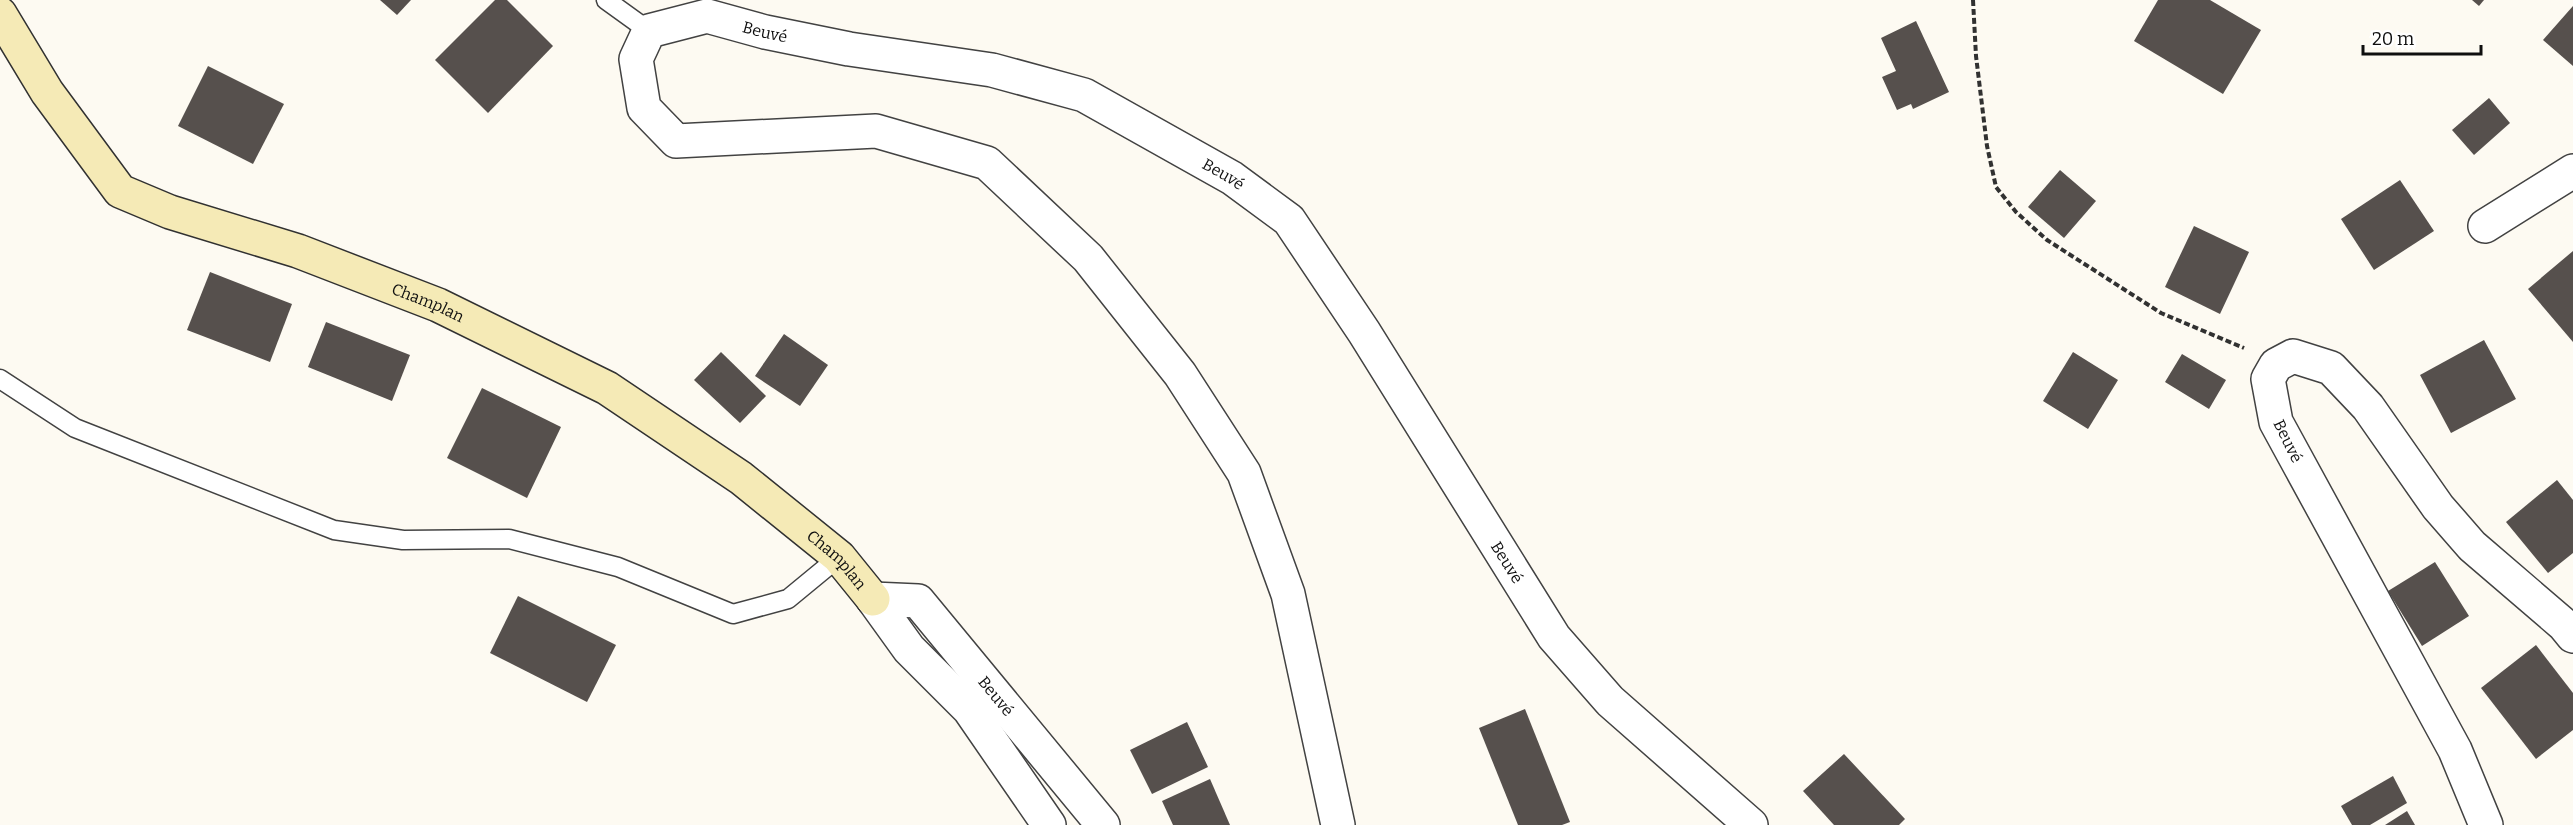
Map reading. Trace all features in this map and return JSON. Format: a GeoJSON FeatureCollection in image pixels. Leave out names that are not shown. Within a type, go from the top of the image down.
{"type":"FeatureCollection","features":[{"type":"Feature","properties":{"kind":"street","name":"Champlan"},"geometry":{"type":"LineString","coordinates":[[0,14],[47,92],[120,191],[170,212],[298,251],[438,305],[607,388],[741,478],[839,557],[873,599]]}},
{"type":"Feature","properties":{"kind":"street","name":"Beuvé"},"geometry":{"type":"LineString","coordinates":[[649,31],[707,16],[765,32],[849,50],[992,70],[1083,95],[1232,178],[1289,220],[1364,332],[1554,637],[1610,701],[1751,825]]}},
{"type":"Feature","properties":{"kind":"street"},"geometry":{"type":"LineString","coordinates":[[649,31],[636,59],[644,108],[676,141],[876,131],[987,163],[1088,258],[1180,374],[1244,473],[1288,594],[1338,825]]}},
{"type":"Feature","properties":{"kind":"street"},"geometry":{"type":"LineString","coordinates":[[2486,226],[2573,171]]}},
{"type":"Feature","properties":{"kind":"street"},"geometry":{"type":"LineString","coordinates":[[2276,365],[2293,356],[2331,368],[2368,407],[2438,507],[2472,546],[2564,625],[2573,636]]}},
{"type":"Feature","properties":{"kind":"street","name":"Beuvé"},"geometry":{"type":"LineString","coordinates":[[2276,365],[2268,379],[2277,422],[2455,750],[2486,825]]}},
{"type":"Feature","properties":{"kind":"street"},"geometry":{"type":"LineString","coordinates":[[873,599],[909,649],[969,709],[1049,825]]}},
{"type":"Feature","properties":{"kind":"street","name":"Beuvé"},"geometry":{"type":"LineString","coordinates":[[873,599],[918,601],[1103,825]]}},
{"type":"Feature","properties":{"kind":"lane"},"geometry":{"type":"LineString","coordinates":[[606,0],[649,31]]}},
{"type":"Feature","properties":{"kind":"lane"},"geometry":{"type":"LineString","coordinates":[[0,379],[75,428],[334,530],[403,540],[509,539],[618,567],[733,614],[788,599],[839,557]]}},
{"type":"Feature","properties":{"kind":"path"},"geometry":{"type":"LineString","coordinates":[[1973,0],[1976,56],[1987,146],[1996,187],[2016,212],[2047,240],[2161,313],[2232,341],[2276,365]]}},
{"type":"Feature","properties":{"kind":"building"},"geometry":{"type":"Polygon","coordinates":[[[380,0],[411,0],[397,15],[380,0]]]}},
{"type":"Feature","properties":{"kind":"building"},"geometry":{"type":"Polygon","coordinates":[[[495,0],[507,0],[553,46],[488,113],[435,60],[495,0]]]}},
{"type":"Feature","properties":{"kind":"building"},"geometry":{"type":"Polygon","coordinates":[[[2158,0],[2210,0],[2261,30],[2223,94],[2134,41],[2158,0]]]}},
{"type":"Feature","properties":{"kind":"building"},"geometry":{"type":"Polygon","coordinates":[[[2472,0],[2484,0],[2479,6],[2472,0]]]}},
{"type":"Feature","properties":{"kind":"building"},"geometry":{"type":"Polygon","coordinates":[[[2573,6],[2573,66],[2543,40],[2573,6]]]}},
{"type":"Feature","properties":{"kind":"building"},"geometry":{"type":"Polygon","coordinates":[[[1916,21],[1949,92],[1913,109],[1911,104],[1897,110],[1882,77],[1896,71],[1881,38],[1916,21]]]}},
{"type":"Feature","properties":{"kind":"building"},"geometry":{"type":"Polygon","coordinates":[[[208,66],[284,104],[253,164],[178,126],[208,66]]]}},
{"type":"Feature","properties":{"kind":"building"},"geometry":{"type":"Polygon","coordinates":[[[2489,98],[2510,123],[2474,155],[2452,130],[2489,98]]]}},
{"type":"Feature","properties":{"kind":"building"},"geometry":{"type":"Polygon","coordinates":[[[2060,170],[2096,201],[2064,238],[2028,207],[2060,170]]]}},
{"type":"Feature","properties":{"kind":"building"},"geometry":{"type":"Polygon","coordinates":[[[2400,180],[2434,231],[2374,270],[2341,219],[2400,180]]]}},
{"type":"Feature","properties":{"kind":"building"},"geometry":{"type":"Polygon","coordinates":[[[2194,226],[2249,252],[2220,314],[2165,287],[2194,226]]]}},
{"type":"Feature","properties":{"kind":"building"},"geometry":{"type":"Polygon","coordinates":[[[2573,251],[2573,342],[2528,289],[2573,251]]]}},
{"type":"Feature","properties":{"kind":"building"},"geometry":{"type":"Polygon","coordinates":[[[210,272],[292,304],[270,362],[187,330],[210,272]]]}},
{"type":"Feature","properties":{"kind":"building"},"geometry":{"type":"Polygon","coordinates":[[[326,322],[410,355],[392,401],[308,367],[326,322]]]}},
{"type":"Feature","properties":{"kind":"building"},"geometry":{"type":"Polygon","coordinates":[[[784,334],[828,365],[800,406],[755,376],[784,334]]]}},
{"type":"Feature","properties":{"kind":"building"},"geometry":{"type":"Polygon","coordinates":[[[2484,340],[2516,399],[2451,433],[2420,375],[2484,340]]]}},
{"type":"Feature","properties":{"kind":"building"},"geometry":{"type":"Polygon","coordinates":[[[721,352],[766,396],[740,423],[694,380],[721,352]]]}},
{"type":"Feature","properties":{"kind":"building"},"geometry":{"type":"Polygon","coordinates":[[[2073,352],[2118,380],[2088,429],[2043,401],[2073,352]]]}},
{"type":"Feature","properties":{"kind":"building"},"geometry":{"type":"Polygon","coordinates":[[[2182,354],[2226,380],[2209,409],[2165,382],[2182,354]]]}},
{"type":"Feature","properties":{"kind":"building"},"geometry":{"type":"Polygon","coordinates":[[[482,388],[561,427],[527,498],[447,458],[482,388]]]}},
{"type":"Feature","properties":{"kind":"building"},"geometry":{"type":"Polygon","coordinates":[[[2557,480],[2573,500],[2573,553],[2548,573],[2506,522],[2557,480]]]}},
{"type":"Feature","properties":{"kind":"building"},"geometry":{"type":"Polygon","coordinates":[[[2435,562],[2469,616],[2422,646],[2388,591],[2435,562]]]}},
{"type":"Feature","properties":{"kind":"building"},"geometry":{"type":"Polygon","coordinates":[[[518,596],[616,645],[587,702],[490,653],[518,596]]]}},
{"type":"Feature","properties":{"kind":"building"},"geometry":{"type":"Polygon","coordinates":[[[2536,645],[2573,693],[2573,730],[2536,759],[2481,688],[2536,645]]]}},
{"type":"Feature","properties":{"kind":"building"},"geometry":{"type":"Polygon","coordinates":[[[1525,709],[1570,822],[1562,825],[1518,825],[1479,728],[1525,709]]]}},
{"type":"Feature","properties":{"kind":"building"},"geometry":{"type":"Polygon","coordinates":[[[1187,722],[1208,767],[1152,794],[1130,750],[1187,722]]]}},
{"type":"Feature","properties":{"kind":"building"},"geometry":{"type":"Polygon","coordinates":[[[1844,754],[1905,819],[1899,825],[1834,825],[1803,791],[1844,754]]]}},
{"type":"Feature","properties":{"kind":"building"},"geometry":{"type":"Polygon","coordinates":[[[2393,776],[2407,803],[2370,825],[2352,825],[2341,806],[2393,776]]]}},
{"type":"Feature","properties":{"kind":"building"},"geometry":{"type":"Polygon","coordinates":[[[1210,779],[1230,825],[1173,825],[1162,801],[1210,779]]]}},
{"type":"Feature","properties":{"kind":"building"},"geometry":{"type":"Polygon","coordinates":[[[2407,811],[2415,825],[2385,825],[2407,811]]]}}]}
